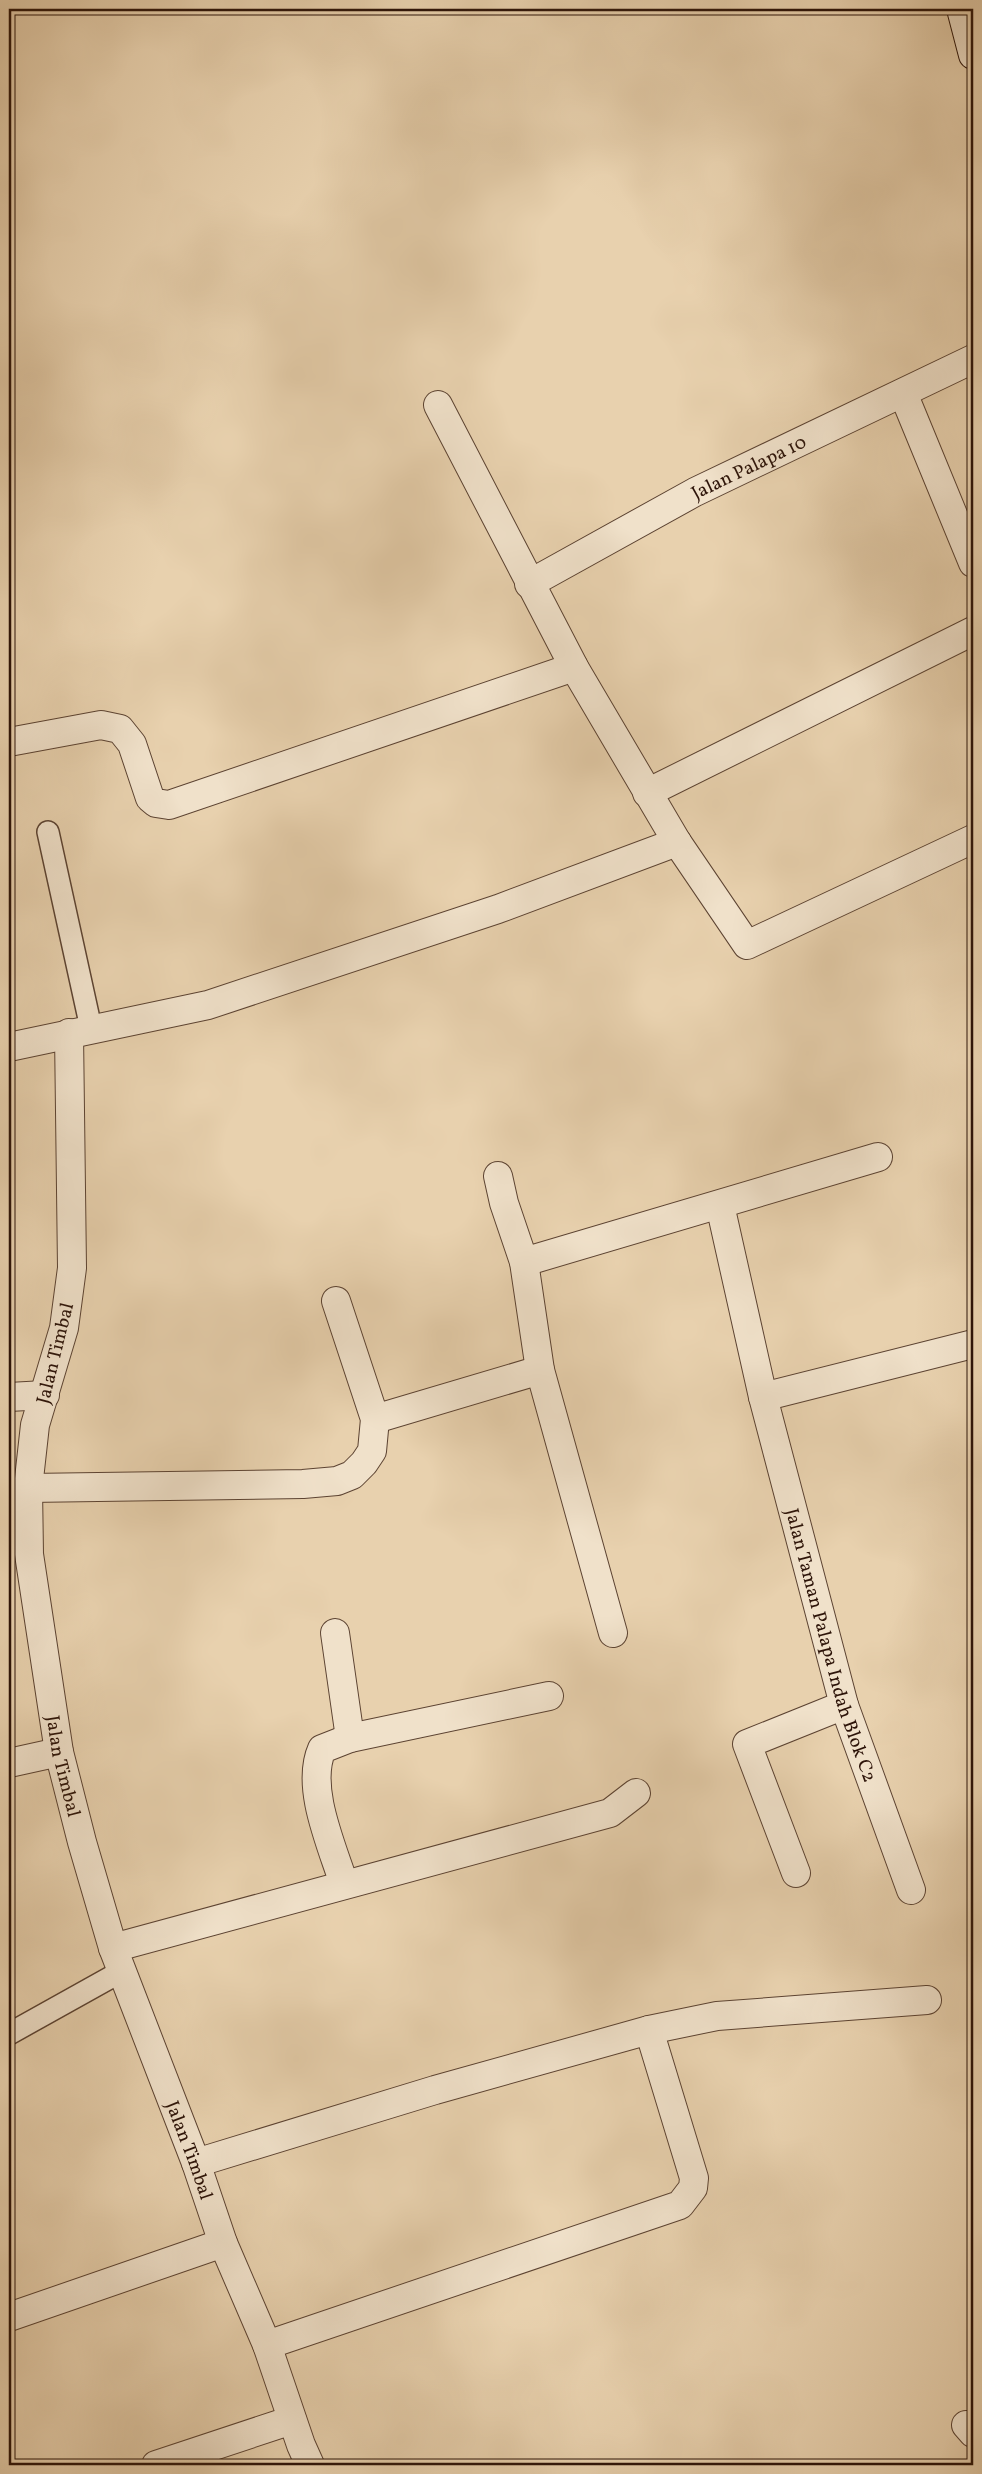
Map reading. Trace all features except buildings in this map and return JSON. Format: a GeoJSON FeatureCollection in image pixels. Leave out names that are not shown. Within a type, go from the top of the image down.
{"type":"FeatureCollection","features":[{"type":"Feature","properties":{"kind":"street"},"geometry":{"type":"LineString","coordinates":[[961,9],[973,55]]}},
{"type":"Feature","properties":{"kind":"street","name":"Jalan Palapa 10"},"geometry":{"type":"LineString","coordinates":[[530,584],[695,492],[973,359]]}},
{"type":"Feature","properties":{"kind":"street"},"geometry":{"type":"LineString","coordinates":[[903,393],[973,563]]}},
{"type":"Feature","properties":{"kind":"street"},"geometry":{"type":"LineString","coordinates":[[438,405],[574,667],[677,842],[747,945],[973,839]]}},
{"type":"Feature","properties":{"kind":"street"},"geometry":{"type":"LineString","coordinates":[[648,794],[973,631]]}},
{"type":"Feature","properties":{"kind":"street"},"geometry":{"type":"LineString","coordinates":[[9,742],[101,725],[120,729],[132,744],[150,798],[156,803],[169,805],[574,667]]}},
{"type":"Feature","properties":{"kind":"street"},"geometry":{"type":"LineString","coordinates":[[9,1047],[208,1005],[498,909],[677,842]]}},
{"type":"Feature","properties":{"kind":"street","name":"Jalan Timbal"},"geometry":{"type":"LineString","coordinates":[[80,1031],[72,1268],[64,1328],[35,1425],[19,1556],[59,1752],[82,1842],[117,1960],[196,2163],[223,2243],[266,2345],[310,2465]]}},
{"type":"Feature","properties":{"kind":"street"},"geometry":{"type":"LineString","coordinates":[[524,1262],[878,1157]]}},
{"type":"Feature","properties":{"kind":"street"},"geometry":{"type":"LineString","coordinates":[[498,1176],[504,1203],[524,1262],[540,1370],[612,1633]]}},
{"type":"Feature","properties":{"kind":"street","name":"Jalan Taman Palapa Indah Blok C2"},"geometry":{"type":"LineString","coordinates":[[720,1205],[763,1397],[844,1705],[911,1890]]}},
{"type":"Feature","properties":{"kind":"street"},"geometry":{"type":"LineString","coordinates":[[28,1488],[303,1484],[337,1481],[352,1474],[372,1452],[375,1419],[336,1301]]}},
{"type":"Feature","properties":{"kind":"street"},"geometry":{"type":"LineString","coordinates":[[763,1397],[973,1344]]}},
{"type":"Feature","properties":{"kind":"street"},"geometry":{"type":"LineString","coordinates":[[375,1419],[540,1370]]}},
{"type":"Feature","properties":{"kind":"street"},"geometry":{"type":"LineString","coordinates":[[9,1397],[45,1395]]}},
{"type":"Feature","properties":{"kind":"street"},"geometry":{"type":"LineString","coordinates":[[335,1633],[350,1738]]}},
{"type":"Feature","properties":{"kind":"street"},"geometry":{"type":"LineString","coordinates":[[344,1884],[321,1811],[316,1768],[322,1749],[350,1738],[549,1696]]}},
{"type":"Feature","properties":{"kind":"street"},"geometry":{"type":"LineString","coordinates":[[796,1873],[747,1744],[844,1705]]}},
{"type":"Feature","properties":{"kind":"street"},"geometry":{"type":"LineString","coordinates":[[9,1763],[59,1752]]}},
{"type":"Feature","properties":{"kind":"street"},"geometry":{"type":"LineString","coordinates":[[117,1960],[344,1884],[610,1813],[636,1793]]}},
{"type":"Feature","properties":{"kind":"street"},"geometry":{"type":"LineString","coordinates":[[196,2163],[435,2090],[649,2030],[717,2016],[927,2000]]}},
{"type":"Feature","properties":{"kind":"street"},"geometry":{"type":"LineString","coordinates":[[266,2345],[680,2205],[693,2188],[694,2178],[649,2030]]}},
{"type":"Feature","properties":{"kind":"street"},"geometry":{"type":"LineString","coordinates":[[9,2317],[223,2243]]}},
{"type":"Feature","properties":{"kind":"street"},"geometry":{"type":"LineString","coordinates":[[156,2465],[292,2420]]}},
{"type":"Feature","properties":{"kind":"lane"},"geometry":{"type":"LineString","coordinates":[[48,832],[80,1031]]}},
{"type":"Feature","properties":{"kind":"lane"},"geometry":{"type":"LineString","coordinates":[[9,2034],[117,1960]]}}]}
